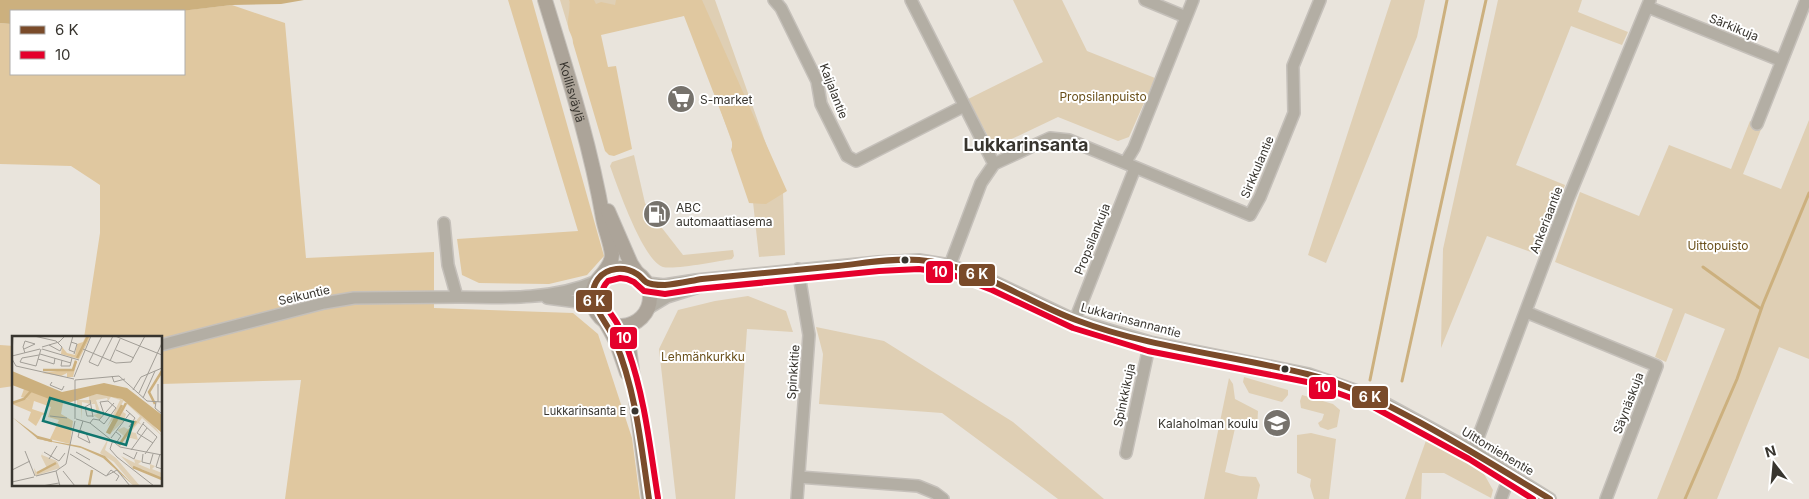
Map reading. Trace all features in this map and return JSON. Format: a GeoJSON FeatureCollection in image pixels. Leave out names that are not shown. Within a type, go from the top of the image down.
{"type":"FeatureCollection","features":[{"type":"Feature","properties":{"kind":"main road","name":"Koillisväylä"},"geometry":{"type":"LineString","coordinates":[[545,0],[580,114],[612,253],[611,262],[600,278]]}},
{"type":"Feature","properties":{"kind":"main road","name":"Koillisväylä"},"geometry":{"type":"LineString","coordinates":[[597,185],[631,264],[642,278]]}},
{"type":"Feature","properties":{"kind":"main road"},"geometry":{"type":"LineString","coordinates":[[605,321],[618,325],[632,324],[643,316],[650,296],[642,278],[621,268],[609,271],[600,278],[593,292],[595,308],[616,341],[634,395]]}},
{"type":"Feature","properties":{"kind":"main road"},"geometry":{"type":"LineString","coordinates":[[632,324],[628,340],[649,499]]}},
{"type":"Feature","properties":{"kind":"street","name":"Kaijalantie"},"geometry":{"type":"LineString","coordinates":[[774,0],[780,8],[817,81],[821,104],[847,156],[856,161],[964,106]]}},
{"type":"Feature","properties":{"kind":"street"},"geometry":{"type":"LineString","coordinates":[[911,0],[994,164]]}},
{"type":"Feature","properties":{"kind":"street"},"geometry":{"type":"LineString","coordinates":[[1145,0],[1186,17]]}},
{"type":"Feature","properties":{"kind":"street","name":"Propsilankuja"},"geometry":{"type":"LineString","coordinates":[[1075,320],[1130,166],[1134,148],[1193,0]]}},
{"type":"Feature","properties":{"kind":"street","name":"Sirkkulantie"},"geometry":{"type":"LineString","coordinates":[[1130,166],[1250,216],[1260,197],[1294,113],[1293,66],[1320,0]]}},
{"type":"Feature","properties":{"kind":"street"},"geometry":{"type":"LineString","coordinates":[[1757,124],[1806,0]]}},
{"type":"Feature","properties":{"kind":"street","name":"Särkikuja"},"geometry":{"type":"LineString","coordinates":[[1649,3],[1782,61]]}},
{"type":"Feature","properties":{"kind":"street","name":"Ankeriaantie"},"geometry":{"type":"LineString","coordinates":[[1473,451],[1568,199],[1649,3]]}},
{"type":"Feature","properties":{"kind":"street"},"geometry":{"type":"LineString","coordinates":[[950,265],[981,183],[994,164],[1050,138],[1069,140],[1130,166]]}},
{"type":"Feature","properties":{"kind":"street"},"geometry":{"type":"LineString","coordinates":[[444,223],[448,265],[457,296]]}},
{"type":"Feature","properties":{"kind":"street","name":"Lukkarinsannantie"},"geometry":{"type":"LineString","coordinates":[[642,278],[664,285],[878,262],[919,260],[950,265],[995,282],[1075,320],[1150,342],[1309,374],[1372,396],[1430,427]]}},
{"type":"Feature","properties":{"kind":"street","name":"Spinkkitie"},"geometry":{"type":"LineString","coordinates":[[797,499],[809,335],[798,270]]}},
{"type":"Feature","properties":{"kind":"street","name":"Lukkarinsannantie"},"geometry":{"type":"LineString","coordinates":[[647,309],[667,297],[733,277]]}},
{"type":"Feature","properties":{"kind":"street","name":"Seikuntie"},"geometry":{"type":"LineString","coordinates":[[528,296],[583,287],[600,278]]}},
{"type":"Feature","properties":{"kind":"street","name":"Seikuntie"},"geometry":{"type":"LineString","coordinates":[[162,345],[324,303],[354,298],[528,296],[578,302],[595,308]]}},
{"type":"Feature","properties":{"kind":"street","name":"Säynäskuja"},"geometry":{"type":"LineString","coordinates":[[1526,312],[1657,366],[1606,499]]}},
{"type":"Feature","properties":{"kind":"street","name":"Spinkkikuja"},"geometry":{"type":"LineString","coordinates":[[1126,453],[1150,342]]}},
{"type":"Feature","properties":{"kind":"street","name":"Uittomiehentie"},"geometry":{"type":"LineString","coordinates":[[1430,427],[1473,451],[1550,499]]}},
{"type":"Feature","properties":{"kind":"street"},"geometry":{"type":"LineString","coordinates":[[1501,499],[1512,475]]}},
{"type":"Feature","properties":{"kind":"street"},"geometry":{"type":"LineString","coordinates":[[799,477],[918,486],[935,493],[943,499]]}},
{"type":"Feature","properties":{"kind":"green space"},"geometry":{"type":"Polygon","coordinates":[[[560,0],[569,0],[571,8],[568,26],[560,0]]]}},
{"type":"Feature","properties":{"kind":"green space"},"geometry":{"type":"Polygon","coordinates":[[[590,0],[715,0],[783,192],[785,255],[759,257],[753,202],[687,15],[600,34],[590,0]]]}},
{"type":"Feature","properties":{"kind":"green space","name":"Propsilanpuisto"},"geometry":{"type":"Polygon","coordinates":[[[1013,0],[1062,0],[1087,51],[1155,78],[1129,137],[1118,141],[1058,117],[1001,144],[990,140],[968,99],[1043,62],[1013,0]]]}},
{"type":"Feature","properties":{"kind":"green space"},"geometry":{"type":"Polygon","coordinates":[[[1391,0],[1425,0],[1417,37],[1326,263],[1308,255],[1391,0]]]}},
{"type":"Feature","properties":{"kind":"green space"},"geometry":{"type":"Polygon","coordinates":[[[1498,0],[1582,0],[1578,12],[1628,32],[1622,45],[1571,26],[1516,165],[1565,185],[1539,255],[1487,236],[1441,348],[1443,249],[1498,0]]]}},
{"type":"Feature","properties":{"kind":"green space","name":"Uittopuisto"},"geometry":{"type":"Polygon","coordinates":[[[1809,120],[1809,359],[1779,347],[1717,499],[1657,499],[1725,329],[1685,313],[1666,362],[1655,357],[1673,309],[1555,262],[1580,192],[1639,216],[1669,145],[1731,169],[1750,121],[1762,127],[1743,174],[1781,189],[1809,120]]]}},
{"type":"Feature","properties":{"kind":"green space"},"geometry":{"type":"Polygon","coordinates":[[[634,155],[645,203],[683,255],[733,250],[734,256],[732,259],[669,268],[655,262],[639,237],[610,166],[612,162],[634,155]]]}},
{"type":"Feature","properties":{"kind":"green space","name":"Lehmänkurkku"},"geometry":{"type":"Polygon","coordinates":[[[748,296],[786,311],[793,332],[747,329],[735,499],[676,499],[659,349],[678,310],[715,301],[748,296]]]}},
{"type":"Feature","properties":{"kind":"green space"},"geometry":{"type":"Polygon","coordinates":[[[816,327],[884,341],[1013,422],[1104,499],[1058,499],[942,413],[819,404],[823,354],[816,327]]]}},
{"type":"Feature","properties":{"kind":"green space"},"geometry":{"type":"Polygon","coordinates":[[[1244,377],[1288,390],[1288,395],[1282,402],[1249,393],[1243,382],[1244,377]]]}},
{"type":"Feature","properties":{"kind":"green space"},"geometry":{"type":"Polygon","coordinates":[[[1229,378],[1233,384],[1235,399],[1258,411],[1257,429],[1236,424],[1225,472],[1240,476],[1256,477],[1260,485],[1257,499],[1204,499],[1229,378]]]}},
{"type":"Feature","properties":{"kind":"green space"},"geometry":{"type":"Polygon","coordinates":[[[1302,395],[1333,404],[1340,410],[1337,427],[1328,430],[1320,427],[1318,423],[1322,420],[1324,414],[1301,408],[1300,401],[1302,395]]]}},
{"type":"Feature","properties":{"kind":"green space"},"geometry":{"type":"Polygon","coordinates":[[[1311,433],[1336,439],[1329,499],[1314,499],[1310,486],[1311,479],[1297,473],[1297,435],[1311,433]]]}},
{"type":"Feature","properties":{"kind":"green space"},"geometry":{"type":"Polygon","coordinates":[[[1428,435],[1479,465],[1493,490],[1491,498],[1444,473],[1422,473],[1421,499],[1405,499],[1428,435]]]}},
{"type":"Feature","properties":{"kind":"shaded area"},"geometry":{"type":"Polygon","coordinates":[[[0,0],[304,0],[281,4],[232,5],[185,11],[10,10],[10,24],[0,23],[0,0]]]}},
{"type":"Feature","properties":{"kind":"shaded area"},"geometry":{"type":"Polygon","coordinates":[[[508,0],[532,0],[604,256],[587,275],[549,284],[479,283],[462,275],[457,239],[578,231],[508,0]]]}},
{"type":"Feature","properties":{"kind":"shaded area"},"geometry":{"type":"Polygon","coordinates":[[[569,0],[594,0],[596,4],[601,2],[615,5],[616,0],[702,0],[787,191],[766,204],[749,203],[731,150],[732,141],[684,16],[601,35],[608,67],[616,66],[632,149],[614,156],[609,155],[605,151],[569,28],[569,0]]]}},
{"type":"Feature","properties":{"kind":"shaded area"},"geometry":{"type":"Polygon","coordinates":[[[232,5],[285,23],[306,258],[434,252],[434,308],[573,313],[598,334],[632,438],[640,499],[285,499],[301,380],[162,384],[162,336],[84,336],[100,233],[100,185],[71,166],[0,164],[0,23],[10,24],[10,75],[185,75],[185,10],[232,5]]]}},
{"type":"Feature","properties":{"kind":"shaded area"},"geometry":{"type":"Polygon","coordinates":[[[0,345],[12,346],[12,386],[0,388],[0,345]]]}},
{"type":"Feature","properties":{"kind":"waterway"},"geometry":{"type":"LineString","coordinates":[[1370,380],[1447,0]]}},
{"type":"Feature","properties":{"kind":"waterway"},"geometry":{"type":"LineString","coordinates":[[1402,381],[1486,0]]}},
{"type":"Feature","properties":{"kind":"waterway"},"geometry":{"type":"LineString","coordinates":[[1685,499],[1737,379],[1763,304],[1809,193]]}},
{"type":"Feature","properties":{"kind":"waterway"},"geometry":{"type":"LineString","coordinates":[[1703,267],[1761,309]]}},
{"type":"Feature","properties":{"kind":"transit line"},"geometry":{"type":"LineString","coordinates":[[649,499],[637,419],[628,379],[612,333],[598,311],[593,295],[594,287],[602,275],[611,270],[622,269],[632,271],[648,283],[665,285],[702,279],[899,260],[919,260],[960,268],[1076,320],[1132,338],[1278,367],[1337,383],[1379,401],[1421,423],[1550,499]]}},
{"type":"Feature","properties":{"kind":"transit line","name":"10"},"geometry":{"type":"LineString","coordinates":[[658,498],[646,423],[634,368],[621,331],[602,298],[604,287],[608,281],[620,278],[627,279],[634,282],[644,291],[665,294],[697,289],[879,271],[919,269],[948,273],[992,290],[1073,328],[1148,351],[1307,382],[1368,404],[1469,459],[1533,499]]}},
{"type":"Feature","properties":{"kind":"place","name":"S-market"},"geometry":{"type":"Point","coordinates":[681,99]}},
{"type":"Feature","properties":{"kind":"place","name":"ABC automaattiasema"},"geometry":{"type":"Point","coordinates":[657,214]}},
{"type":"Feature","properties":{"kind":"place","name":"Lukkarinsanta E"},"geometry":{"type":"Point","coordinates":[635,411]}},
{"type":"Feature","properties":{"kind":"place","name":"Kalaholman koulu"},"geometry":{"type":"Point","coordinates":[1277,423]}},
{"type":"Feature","properties":{"kind":"district","name":"Lukkarinsanta"},"geometry":{"type":"Point","coordinates":[1026,144]}}]}
